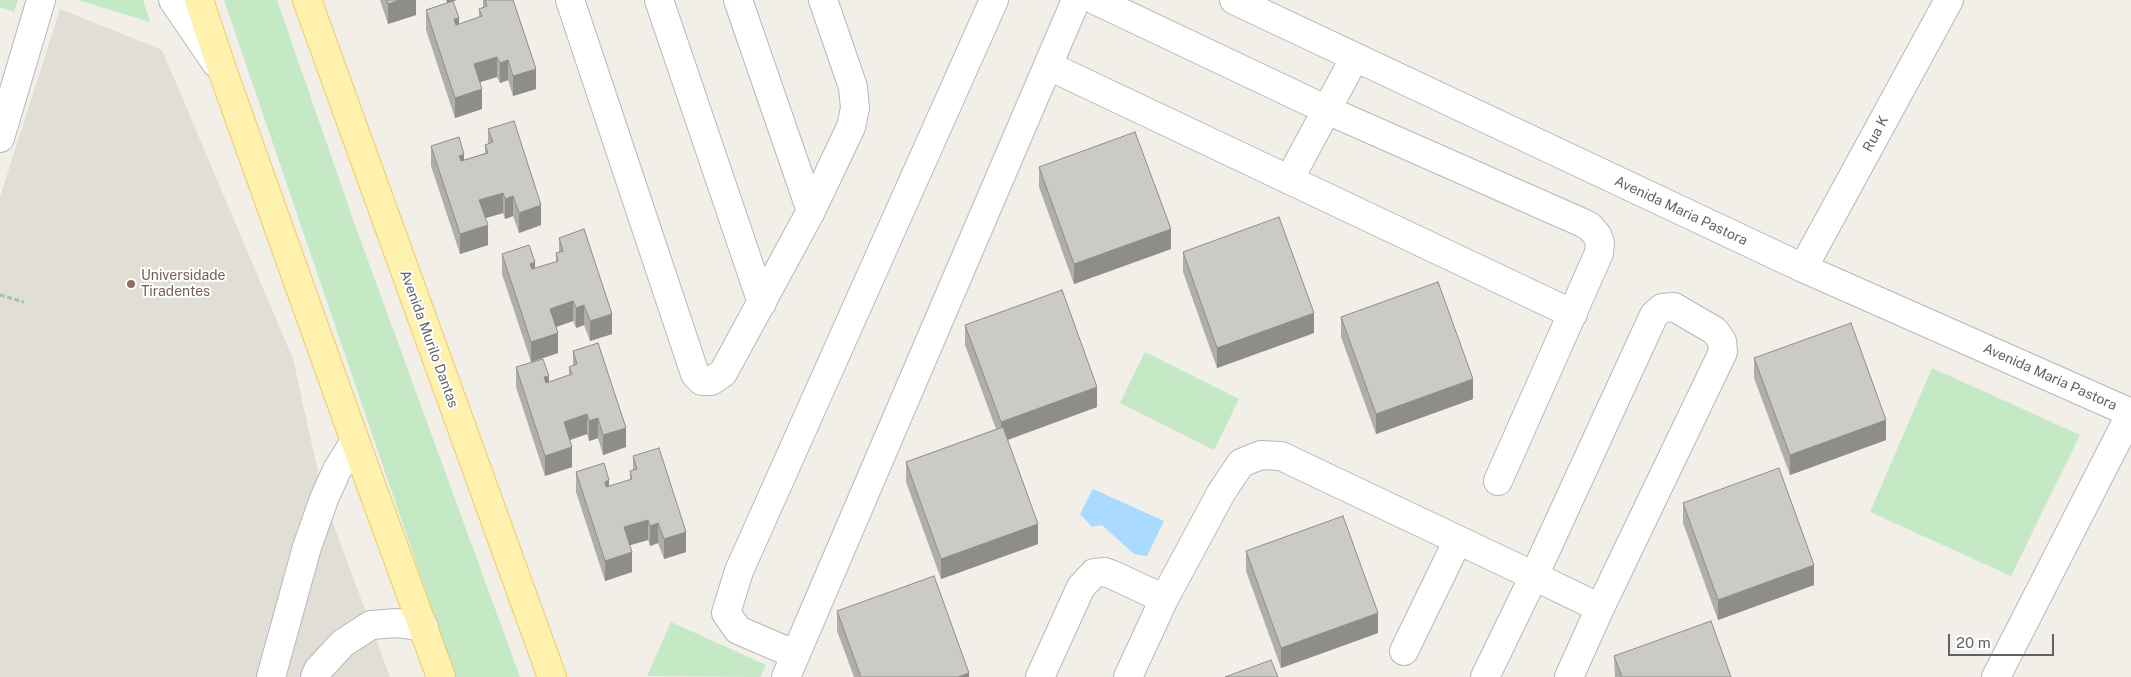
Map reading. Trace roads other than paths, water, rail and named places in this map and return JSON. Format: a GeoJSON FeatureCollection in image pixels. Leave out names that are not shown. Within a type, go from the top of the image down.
{"type":"FeatureCollection","features":[{"type":"Feature","properties":{"kind":"main road"},"geometry":{"type":"LineString","coordinates":[[200,0],[224,75],[441,677]]}},
{"type":"Feature","properties":{"kind":"main road","name":"Avenida Murilo Dantas"},"geometry":{"type":"LineString","coordinates":[[307,0],[552,677]]}},
{"type":"Feature","properties":{"kind":"street"},"geometry":{"type":"LineString","coordinates":[[0,138],[41,0]]}},
{"type":"Feature","properties":{"kind":"street"},"geometry":{"type":"LineString","coordinates":[[173,0],[224,75]]}},
{"type":"Feature","properties":{"kind":"street"},"geometry":{"type":"LineString","coordinates":[[570,0],[695,374],[702,381],[711,381],[723,374],[812,211],[851,127],[855,108],[852,87],[823,0]]}},
{"type":"Feature","properties":{"kind":"street"},"geometry":{"type":"LineString","coordinates":[[660,0],[762,303]]}},
{"type":"Feature","properties":{"kind":"street"},"geometry":{"type":"LineString","coordinates":[[738,0],[812,211]]}},
{"type":"Feature","properties":{"kind":"street"},"geometry":{"type":"LineString","coordinates":[[994,0],[739,571],[726,613],[738,630],[790,665],[1076,0]]}},
{"type":"Feature","properties":{"kind":"street"},"geometry":{"type":"LineString","coordinates":[[1095,0],[1333,99],[1590,227],[1597,235],[1600,243],[1599,253],[1498,481]]}},
{"type":"Feature","properties":{"kind":"street","name":"Avenida Maria Pastora"},"geometry":{"type":"LineString","coordinates":[[1234,0],[1803,268],[2131,413]]}},
{"type":"Feature","properties":{"kind":"street","name":"Rua K"},"geometry":{"type":"LineString","coordinates":[[1803,268],[1949,0]]}},
{"type":"Feature","properties":{"kind":"street"},"geometry":{"type":"LineString","coordinates":[[1289,180],[1355,57]]}},
{"type":"Feature","properties":{"kind":"street"},"geometry":{"type":"LineString","coordinates":[[1049,66],[1573,314]]}},
{"type":"Feature","properties":{"kind":"street"},"geometry":{"type":"LineString","coordinates":[[1485,677],[1534,576],[1654,315],[1662,308],[1674,307],[1715,331],[1722,341],[1723,352],[1600,608],[1569,677]]}},
{"type":"Feature","properties":{"kind":"street"},"geometry":{"type":"LineString","coordinates":[[1996,677],[2131,413]]}},
{"type":"Feature","properties":{"kind":"street"},"geometry":{"type":"LineString","coordinates":[[271,677],[307,547],[318,515],[337,470],[355,441]]}},
{"type":"Feature","properties":{"kind":"street"},"geometry":{"type":"LineString","coordinates":[[1128,677],[1164,599],[1221,493],[1241,463],[1261,455],[1281,456],[1600,608]]}},
{"type":"Feature","properties":{"kind":"street"},"geometry":{"type":"LineString","coordinates":[[1404,651],[1458,540]]}},
{"type":"Feature","properties":{"kind":"street"},"geometry":{"type":"LineString","coordinates":[[1040,677],[1081,587],[1094,572],[1105,572],[1113,575],[1164,599]]}},
{"type":"Feature","properties":{"kind":"street"},"geometry":{"type":"LineString","coordinates":[[315,677],[318,670],[342,643],[371,624],[424,627]]}},
{"type":"Feature","properties":{"kind":"water"},"geometry":{"type":"Polygon","coordinates":[[[1093,489],[1164,521],[1147,556],[1134,554],[1102,525],[1092,527],[1080,514],[1093,489]]]}},
{"type":"Feature","properties":{"kind":"place","name":"Universidade Tiradentes"},"geometry":{"type":"Point","coordinates":[131,284]}}]}
